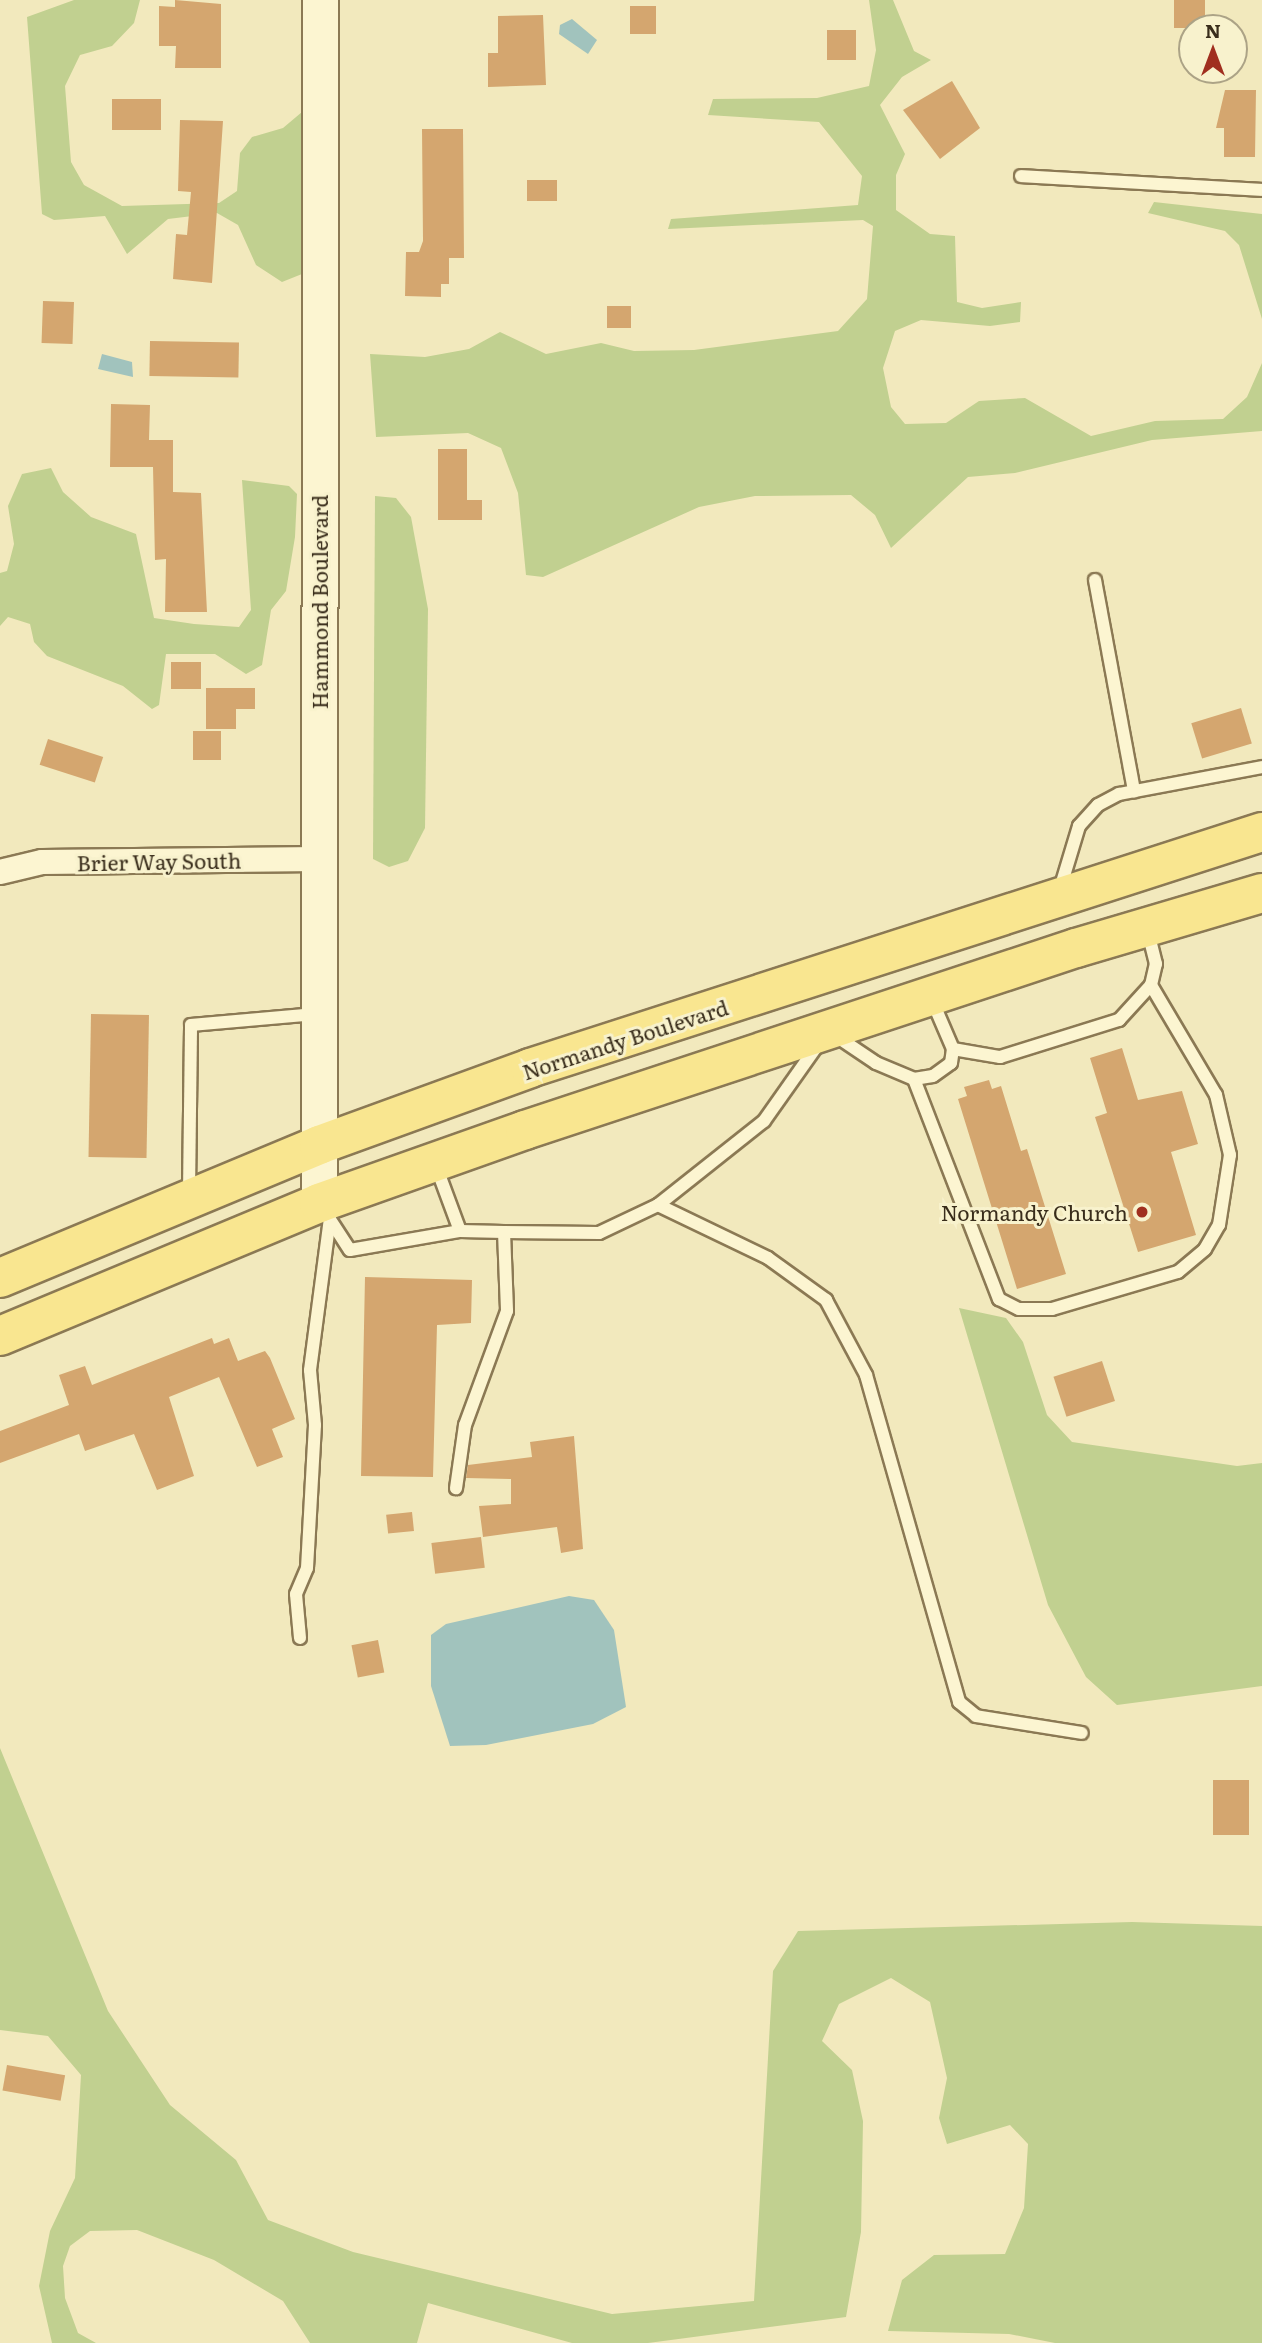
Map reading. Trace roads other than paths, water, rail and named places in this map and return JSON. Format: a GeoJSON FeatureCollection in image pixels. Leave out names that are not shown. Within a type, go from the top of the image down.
{"type":"FeatureCollection","features":[{"type":"Feature","properties":{"kind":"main road","name":"Normandy Boulevard"},"geometry":{"type":"LineString","coordinates":[[0,1278],[319,1145],[530,1068],[1262,832]]}},
{"type":"Feature","properties":{"kind":"main road"},"geometry":{"type":"LineString","coordinates":[[0,1336],[324,1211],[435,1163],[931,996],[1262,893]]}},
{"type":"Feature","properties":{"kind":"main road"},"geometry":{"type":"LineString","coordinates":[[808,979],[828,1030]]}},
{"type":"Feature","properties":{"kind":"street","name":"Hammond Boulevard"},"geometry":{"type":"LineString","coordinates":[[320,0],[318,859],[319,1145],[324,1211]]}},
{"type":"Feature","properties":{"kind":"street","name":"Brier Way South"},"geometry":{"type":"LineString","coordinates":[[0,872],[42,862],[318,859]]}},
{"type":"Feature","properties":{"kind":"lane"},"geometry":{"type":"LineString","coordinates":[[1021,176],[1262,190]]}},
{"type":"Feature","properties":{"kind":"lane"},"geometry":{"type":"LineString","coordinates":[[1095,580],[1134,791]]}},
{"type":"Feature","properties":{"kind":"lane"},"geometry":{"type":"LineString","coordinates":[[1058,896],[1079,825],[1098,805],[1134,791],[1262,767]]}},
{"type":"Feature","properties":{"kind":"lane"},"geometry":{"type":"LineString","coordinates":[[953,1049],[1000,1057],[1090,1033],[1119,1020],[1150,985],[1156,964],[1147,927]]}},
{"type":"Feature","properties":{"kind":"lane"},"geometry":{"type":"LineString","coordinates":[[914,1079],[999,1299],[1019,1309],[1052,1309],[1178,1272],[1205,1249],[1219,1225],[1230,1155],[1216,1095],[1150,985]]}},
{"type":"Feature","properties":{"kind":"lane"},"geometry":{"type":"LineString","coordinates":[[324,1211],[350,1250],[460,1231],[599,1233],[658,1205],[764,1121],[828,1030],[859,1054],[914,1079],[946,1069],[953,1049],[931,996]]}},
{"type":"Feature","properties":{"kind":"lane"},"geometry":{"type":"LineString","coordinates":[[188,1200],[191,1024],[319,1014]]}},
{"type":"Feature","properties":{"kind":"lane"},"geometry":{"type":"LineString","coordinates":[[435,1163],[460,1231]]}},
{"type":"Feature","properties":{"kind":"lane"},"geometry":{"type":"LineString","coordinates":[[658,1205],[768,1258],[826,1300],[866,1375],[959,1702],[976,1716],[1082,1733]]}},
{"type":"Feature","properties":{"kind":"lane"},"geometry":{"type":"LineString","coordinates":[[300,1638],[296,1594],[307,1568],[315,1426],[310,1370],[324,1211]]}},
{"type":"Feature","properties":{"kind":"lane"},"geometry":{"type":"LineString","coordinates":[[456,1488],[466,1425],[508,1311],[505,1232]]}},
{"type":"Feature","properties":{"kind":"water"},"geometry":{"type":"Polygon","coordinates":[[[572,19],[597,40],[588,54],[559,34],[560,25],[572,19]]]}},
{"type":"Feature","properties":{"kind":"water"},"geometry":{"type":"Polygon","coordinates":[[[102,354],[132,362],[133,377],[98,369],[102,354]]]}},
{"type":"Feature","properties":{"kind":"water"},"geometry":{"type":"Polygon","coordinates":[[[569,1596],[594,1600],[614,1630],[626,1707],[593,1724],[486,1745],[450,1746],[431,1686],[431,1635],[446,1624],[569,1596]]]}},
{"type":"Feature","properties":{"kind":"place","name":"Normandy Church"},"geometry":{"type":"Point","coordinates":[1142,1212]}}]}
